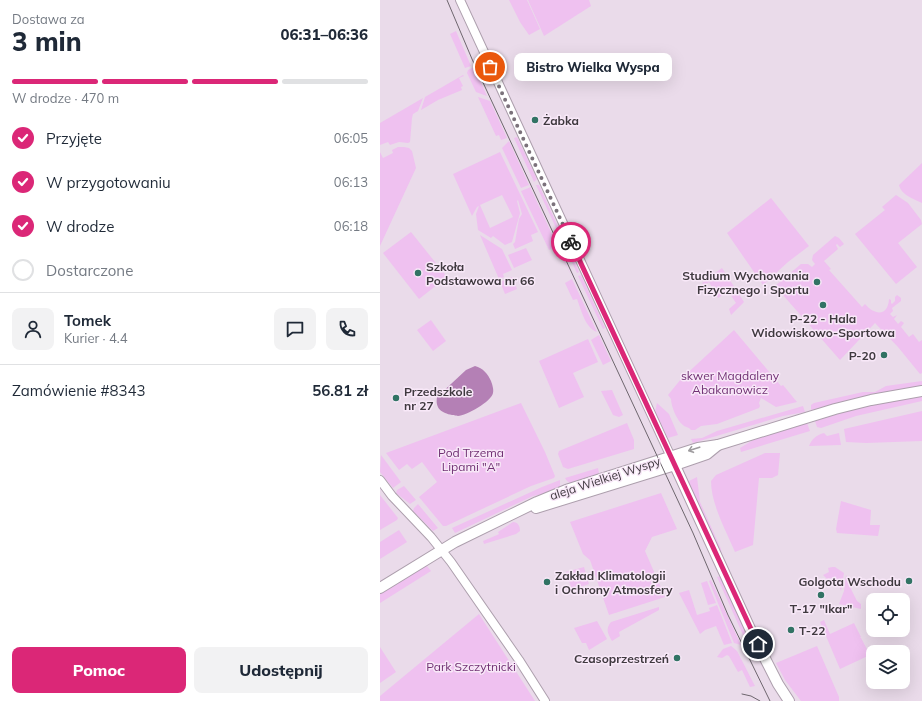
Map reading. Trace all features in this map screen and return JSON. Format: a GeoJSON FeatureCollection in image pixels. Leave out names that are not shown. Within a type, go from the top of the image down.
{"type":"FeatureCollection","features":[{"type":"Feature","properties":{"kind":"main road","name":"aleja Wielkiej Wyspy"},"geometry":{"type":"LineString","coordinates":[[380,588],[454,542],[517,512],[561,501],[673,461],[707,454],[718,446],[835,409],[871,400],[922,391]]}},
{"type":"Feature","properties":{"kind":"main road"},"geometry":{"type":"LineString","coordinates":[[673,461],[752,633],[778,684],[789,701]]}},
{"type":"Feature","properties":{"kind":"street"},"geometry":{"type":"LineString","coordinates":[[460,0],[673,461]]}},
{"type":"Feature","properties":{"kind":"street"},"geometry":{"type":"LineString","coordinates":[[380,480],[392,496],[442,549],[511,647],[545,701]]}},
{"type":"Feature","properties":{"kind":"green space"},"geometry":{"type":"Polygon","coordinates":[[[509,0],[527,0],[540,29],[529,35],[520,22],[509,0]]]}},
{"type":"Feature","properties":{"kind":"green space"},"geometry":{"type":"Polygon","coordinates":[[[528,0],[589,0],[591,6],[544,36],[528,0]]]}},
{"type":"Feature","properties":{"kind":"green space"},"geometry":{"type":"Polygon","coordinates":[[[456,31],[471,66],[465,68],[450,34],[456,31]]]}},
{"type":"Feature","properties":{"kind":"green space"},"geometry":{"type":"Polygon","coordinates":[[[474,67],[487,96],[476,92],[467,73],[468,70],[474,67]]]}},
{"type":"Feature","properties":{"kind":"green space"},"geometry":{"type":"Polygon","coordinates":[[[463,75],[464,76],[459,78],[463,86],[461,87],[462,90],[438,100],[421,110],[425,97],[463,75]]]}},
{"type":"Feature","properties":{"kind":"green space"},"geometry":{"type":"Polygon","coordinates":[[[478,97],[490,101],[507,138],[501,140],[499,135],[496,136],[478,97]]]}},
{"type":"Feature","properties":{"kind":"green space"},"geometry":{"type":"Polygon","coordinates":[[[423,98],[418,111],[413,114],[410,142],[399,142],[390,145],[388,142],[380,145],[380,123],[423,98]]]}},
{"type":"Feature","properties":{"kind":"green space"},"geometry":{"type":"Polygon","coordinates":[[[517,137],[537,179],[534,182],[514,138],[517,137]]]}},
{"type":"Feature","properties":{"kind":"green space"},"geometry":{"type":"Polygon","coordinates":[[[509,141],[529,185],[521,188],[502,148],[509,141]]]}},
{"type":"Feature","properties":{"kind":"green space"},"geometry":{"type":"Polygon","coordinates":[[[398,147],[409,148],[412,151],[416,168],[380,246],[380,152],[383,158],[393,153],[392,150],[398,147]]]}},
{"type":"Feature","properties":{"kind":"green space"},"geometry":{"type":"Polygon","coordinates":[[[500,152],[538,232],[531,235],[533,241],[515,249],[513,244],[515,242],[519,219],[522,214],[518,200],[520,213],[512,242],[505,245],[493,236],[491,238],[478,230],[476,214],[479,206],[472,216],[453,174],[500,152]],[[502,195],[480,205],[490,228],[513,217],[502,195]]]}},
{"type":"Feature","properties":{"kind":"green space"},"geometry":{"type":"Polygon","coordinates":[[[922,163],[922,203],[905,194],[899,185],[922,163]]]}},
{"type":"Feature","properties":{"kind":"green space"},"geometry":{"type":"Polygon","coordinates":[[[536,185],[539,185],[579,272],[577,273],[536,185]]]}},
{"type":"Feature","properties":{"kind":"green space"},"geometry":{"type":"Polygon","coordinates":[[[531,187],[571,275],[556,247],[549,250],[521,191],[531,187]]]}},
{"type":"Feature","properties":{"kind":"green space"},"geometry":{"type":"Polygon","coordinates":[[[896,195],[908,203],[921,220],[922,224],[898,243],[917,267],[896,284],[855,234],[885,210],[882,207],[896,195]]]}},
{"type":"Feature","properties":{"kind":"green space"},"geometry":{"type":"Polygon","coordinates":[[[771,198],[809,246],[788,262],[763,285],[727,233],[771,198]]]}},
{"type":"Feature","properties":{"kind":"green space"},"geometry":{"type":"Polygon","coordinates":[[[411,232],[447,277],[419,299],[383,253],[411,232]]]}},
{"type":"Feature","properties":{"kind":"green space"},"geometry":{"type":"Polygon","coordinates":[[[480,235],[502,249],[512,270],[503,274],[504,277],[499,279],[480,235]]]}},
{"type":"Feature","properties":{"kind":"green space"},"geometry":{"type":"Polygon","coordinates":[[[835,236],[844,244],[840,247],[837,244],[838,249],[824,261],[831,269],[829,270],[862,307],[865,304],[872,310],[880,312],[886,309],[889,299],[891,300],[892,304],[897,295],[901,298],[901,301],[892,308],[893,311],[890,314],[893,317],[897,315],[894,319],[898,324],[901,321],[904,323],[901,327],[909,337],[913,334],[919,342],[922,340],[922,373],[920,374],[898,347],[875,323],[840,360],[775,286],[801,264],[808,264],[812,267],[815,264],[812,260],[813,255],[835,236]]]}},
{"type":"Feature","properties":{"kind":"green space"},"geometry":{"type":"Polygon","coordinates":[[[526,248],[532,260],[514,268],[508,255],[526,248]]]}},
{"type":"Feature","properties":{"kind":"green space"},"geometry":{"type":"Polygon","coordinates":[[[722,268],[744,302],[731,315],[729,309],[736,303],[728,291],[718,298],[709,282],[705,285],[702,283],[722,268]]]}},
{"type":"Feature","properties":{"kind":"green space"},"geometry":{"type":"Polygon","coordinates":[[[581,275],[605,328],[603,329],[578,276],[581,275]]]}},
{"type":"Feature","properties":{"kind":"green space"},"geometry":{"type":"Polygon","coordinates":[[[512,277],[517,289],[505,294],[500,282],[512,277]]]}},
{"type":"Feature","properties":{"kind":"green space"},"geometry":{"type":"Polygon","coordinates":[[[572,279],[597,332],[589,327],[577,299],[573,300],[565,283],[572,279]]]}},
{"type":"Feature","properties":{"kind":"green space"},"geometry":{"type":"Polygon","coordinates":[[[431,320],[446,341],[433,351],[417,330],[431,320]]]}},
{"type":"Feature","properties":{"kind":"green space","name":"skwer Magdaleny Abakanowicz"},"geometry":{"type":"Polygon","coordinates":[[[734,330],[781,386],[783,385],[797,402],[776,407],[761,398],[759,408],[717,424],[701,426],[695,430],[691,430],[684,426],[677,417],[673,409],[671,399],[668,395],[681,379],[734,330]]]}},
{"type":"Feature","properties":{"kind":"green space"},"geometry":{"type":"Polygon","coordinates":[[[599,335],[611,361],[603,365],[591,340],[599,335]]]}},
{"type":"Feature","properties":{"kind":"green space"},"geometry":{"type":"Polygon","coordinates":[[[588,339],[598,362],[573,373],[584,397],[559,408],[539,361],[588,339]]]}},
{"type":"Feature","properties":{"kind":"green space"},"geometry":{"type":"Polygon","coordinates":[[[922,381],[922,387],[870,395],[811,410],[811,405],[814,403],[863,392],[875,392],[886,386],[922,381]]]}},
{"type":"Feature","properties":{"kind":"green space"},"geometry":{"type":"Polygon","coordinates":[[[612,390],[623,415],[619,417],[613,415],[601,391],[612,390]]]}},
{"type":"Feature","properties":{"kind":"green space"},"geometry":{"type":"Polygon","coordinates":[[[922,395],[922,401],[856,416],[821,428],[817,427],[815,421],[861,407],[922,395]]]}},
{"type":"Feature","properties":{"kind":"green space","name":"Pod Trzema Lipami \"A\""},"geometry":{"type":"Polygon","coordinates":[[[521,403],[545,452],[555,476],[554,478],[531,486],[446,526],[443,526],[419,497],[437,482],[422,462],[412,469],[407,464],[399,470],[386,453],[521,403]]]}},
{"type":"Feature","properties":{"kind":"green space"},"geometry":{"type":"Polygon","coordinates":[[[657,403],[669,414],[678,435],[668,438],[655,412],[657,403]]]}},
{"type":"Feature","properties":{"kind":"green space"},"geometry":{"type":"Polygon","coordinates":[[[803,406],[805,412],[783,416],[693,443],[691,439],[702,438],[717,431],[803,406]]]}},
{"type":"Feature","properties":{"kind":"green space"},"geometry":{"type":"Polygon","coordinates":[[[922,411],[922,441],[866,443],[846,442],[844,429],[922,411]]]}},
{"type":"Feature","properties":{"kind":"green space"},"geometry":{"type":"Polygon","coordinates":[[[627,423],[634,440],[634,449],[568,469],[563,467],[558,454],[559,451],[627,423]]]}},
{"type":"Feature","properties":{"kind":"green space"},"geometry":{"type":"Polygon","coordinates":[[[807,423],[810,431],[741,452],[740,448],[753,440],[807,423]]]}},
{"type":"Feature","properties":{"kind":"green space"},"geometry":{"type":"Polygon","coordinates":[[[824,433],[827,436],[839,433],[841,445],[809,446],[811,441],[824,433]]]}},
{"type":"Feature","properties":{"kind":"green space"},"geometry":{"type":"Polygon","coordinates":[[[765,453],[780,453],[778,475],[772,478],[759,478],[753,545],[735,552],[716,508],[713,499],[711,481],[716,475],[765,453]]]}},
{"type":"Feature","properties":{"kind":"green space"},"geometry":{"type":"Polygon","coordinates":[[[381,455],[401,482],[393,488],[380,472],[381,455]]]}},
{"type":"Feature","properties":{"kind":"green space"},"geometry":{"type":"Polygon","coordinates":[[[598,468],[599,473],[589,479],[572,484],[565,478],[598,468]]]}},
{"type":"Feature","properties":{"kind":"green space"},"geometry":{"type":"Polygon","coordinates":[[[697,477],[700,502],[721,549],[722,558],[687,482],[697,477]]]}},
{"type":"Feature","properties":{"kind":"green space"},"geometry":{"type":"Polygon","coordinates":[[[560,480],[560,486],[554,492],[533,496],[455,533],[452,528],[542,487],[560,480]]]}},
{"type":"Feature","properties":{"kind":"green space"},"geometry":{"type":"Polygon","coordinates":[[[404,486],[416,500],[410,504],[396,493],[397,490],[404,486]]]}},
{"type":"Feature","properties":{"kind":"green space"},"geometry":{"type":"Polygon","coordinates":[[[661,493],[677,529],[652,537],[645,551],[665,597],[609,615],[590,560],[583,554],[570,522],[661,493]]]}},
{"type":"Feature","properties":{"kind":"green space"},"geometry":{"type":"Polygon","coordinates":[[[380,495],[398,518],[380,530],[380,495]]]}},
{"type":"Feature","properties":{"kind":"green space"},"geometry":{"type":"Polygon","coordinates":[[[841,501],[871,510],[870,525],[880,525],[878,536],[837,533],[836,529],[841,501]]]}},
{"type":"Feature","properties":{"kind":"green space"},"geometry":{"type":"Polygon","coordinates":[[[418,504],[438,528],[433,531],[413,511],[418,504]]]}},
{"type":"Feature","properties":{"kind":"green space"},"geometry":{"type":"Polygon","coordinates":[[[513,522],[520,527],[520,531],[516,534],[484,544],[483,541],[499,534],[498,532],[513,522]]]}},
{"type":"Feature","properties":{"kind":"green space"},"geometry":{"type":"Polygon","coordinates":[[[399,530],[407,542],[380,559],[380,542],[399,530]]]}},
{"type":"Feature","properties":{"kind":"green space"},"geometry":{"type":"Polygon","coordinates":[[[426,565],[431,571],[380,603],[380,594],[426,565]]]}},
{"type":"Feature","properties":{"kind":"green space"},"geometry":{"type":"Polygon","coordinates":[[[584,567],[589,584],[572,590],[566,572],[584,567]]]}},
{"type":"Feature","properties":{"kind":"green space"},"geometry":{"type":"Polygon","coordinates":[[[835,567],[844,573],[841,591],[833,578],[827,579],[823,575],[829,572],[828,568],[835,567]]]}},
{"type":"Feature","properties":{"kind":"green space"},"geometry":{"type":"Polygon","coordinates":[[[846,575],[850,582],[848,583],[857,601],[861,604],[861,609],[839,604],[844,591],[846,575]]]}},
{"type":"Feature","properties":{"kind":"green space"},"geometry":{"type":"Polygon","coordinates":[[[721,576],[758,653],[752,655],[717,577],[721,576]]]}},
{"type":"Feature","properties":{"kind":"green space"},"geometry":{"type":"Polygon","coordinates":[[[711,580],[741,645],[734,643],[709,581],[711,580]]]}},
{"type":"Feature","properties":{"kind":"green space"},"geometry":{"type":"Polygon","coordinates":[[[707,581],[716,603],[708,605],[701,583],[707,581]]]}},
{"type":"Feature","properties":{"kind":"green space"},"geometry":{"type":"Polygon","coordinates":[[[689,590],[697,615],[710,611],[709,608],[717,605],[732,643],[724,645],[716,626],[705,630],[700,634],[679,593],[689,590]]]}},
{"type":"Feature","properties":{"kind":"green space"},"geometry":{"type":"Polygon","coordinates":[[[659,607],[659,610],[619,632],[620,636],[612,641],[608,634],[609,625],[611,622],[659,607]]]}},
{"type":"Feature","properties":{"kind":"green space","name":"Park Szczytnicki"},"geometry":{"type":"Polygon","coordinates":[[[479,614],[535,701],[380,701],[380,696],[479,614]]]}},
{"type":"Feature","properties":{"kind":"green space"},"geometry":{"type":"Polygon","coordinates":[[[824,620],[830,634],[854,623],[861,637],[860,638],[866,647],[866,657],[840,669],[820,622],[824,620]]]}},
{"type":"Feature","properties":{"kind":"green space"},"geometry":{"type":"Polygon","coordinates":[[[597,621],[607,639],[589,650],[586,643],[582,643],[574,628],[597,621]]]}},
{"type":"Feature","properties":{"kind":"green space"},"geometry":{"type":"Polygon","coordinates":[[[731,646],[737,651],[755,686],[750,687],[742,670],[738,672],[729,656],[727,655],[722,658],[717,657],[723,649],[731,646]]]}},
{"type":"Feature","properties":{"kind":"green space"},"geometry":{"type":"Polygon","coordinates":[[[817,646],[839,697],[839,701],[801,701],[785,680],[776,663],[817,646]]]}},
{"type":"Feature","properties":{"kind":"green space"},"geometry":{"type":"Polygon","coordinates":[[[380,647],[396,672],[380,683],[380,647]]]}},
{"type":"Feature","properties":{"kind":"shaded area"},"geometry":{"type":"Polygon","coordinates":[[[475,366],[483,370],[490,378],[493,390],[492,396],[478,408],[467,414],[458,416],[442,412],[437,405],[437,397],[466,370],[475,366]]]}},
{"type":"Feature","properties":{"kind":"tram line"},"geometry":{"type":"LineString","coordinates":[[447,0],[472,59],[693,533],[728,615],[770,701]]}},
{"type":"Feature","properties":{"kind":"tram line"},"geometry":{"type":"LineString","coordinates":[[742,694],[751,696],[760,701]]}},
{"type":"Feature","properties":{"kind":"way so far"},"geometry":{"type":"LineString","coordinates":[[490,67],[571,242]]}},
{"type":"Feature","properties":{"kind":"place","name":"Bistro Wielka Wyspa"},"geometry":{"type":"Point","coordinates":[490,67]}},
{"type":"Feature","properties":{"kind":"place","name":"Żabka"},"geometry":{"type":"Point","coordinates":[535,120]}},
{"type":"Feature","properties":{"kind":"place","name":"Szkoła Podstawowa nr 66"},"geometry":{"type":"Point","coordinates":[418,273]}},
{"type":"Feature","properties":{"kind":"place","name":"Studium Wychowania Fizycznego i Sportu"},"geometry":{"type":"Point","coordinates":[817,282]}},
{"type":"Feature","properties":{"kind":"place","name":"P-22 - Hala Widowiskowo-Sportowa"},"geometry":{"type":"Point","coordinates":[823,305]}},
{"type":"Feature","properties":{"kind":"place","name":"P-20"},"geometry":{"type":"Point","coordinates":[884,355]}},
{"type":"Feature","properties":{"kind":"place","name":"Przedszkole nr 27"},"geometry":{"type":"Point","coordinates":[396,398]}},
{"type":"Feature","properties":{"kind":"place","name":"Golgota Wschodu"},"geometry":{"type":"Point","coordinates":[909,581]}},
{"type":"Feature","properties":{"kind":"place","name":"Zakład Klimatologii i Ochrony Atmosfery"},"geometry":{"type":"Point","coordinates":[547,582]}},
{"type":"Feature","properties":{"kind":"place","name":"T-17 \"Ikar\""},"geometry":{"type":"Point","coordinates":[821,595]}},
{"type":"Feature","properties":{"kind":"place","name":"T-22"},"geometry":{"type":"Point","coordinates":[791,630]}},
{"type":"Feature","properties":{"kind":"place","name":"Czasoprzestrzeń"},"geometry":{"type":"Point","coordinates":[677,658]}},
{"type":"Feature","properties":{"kind":"route"},"geometry":{"type":"LineString","coordinates":[[571,242],[758,644]]}}]}
